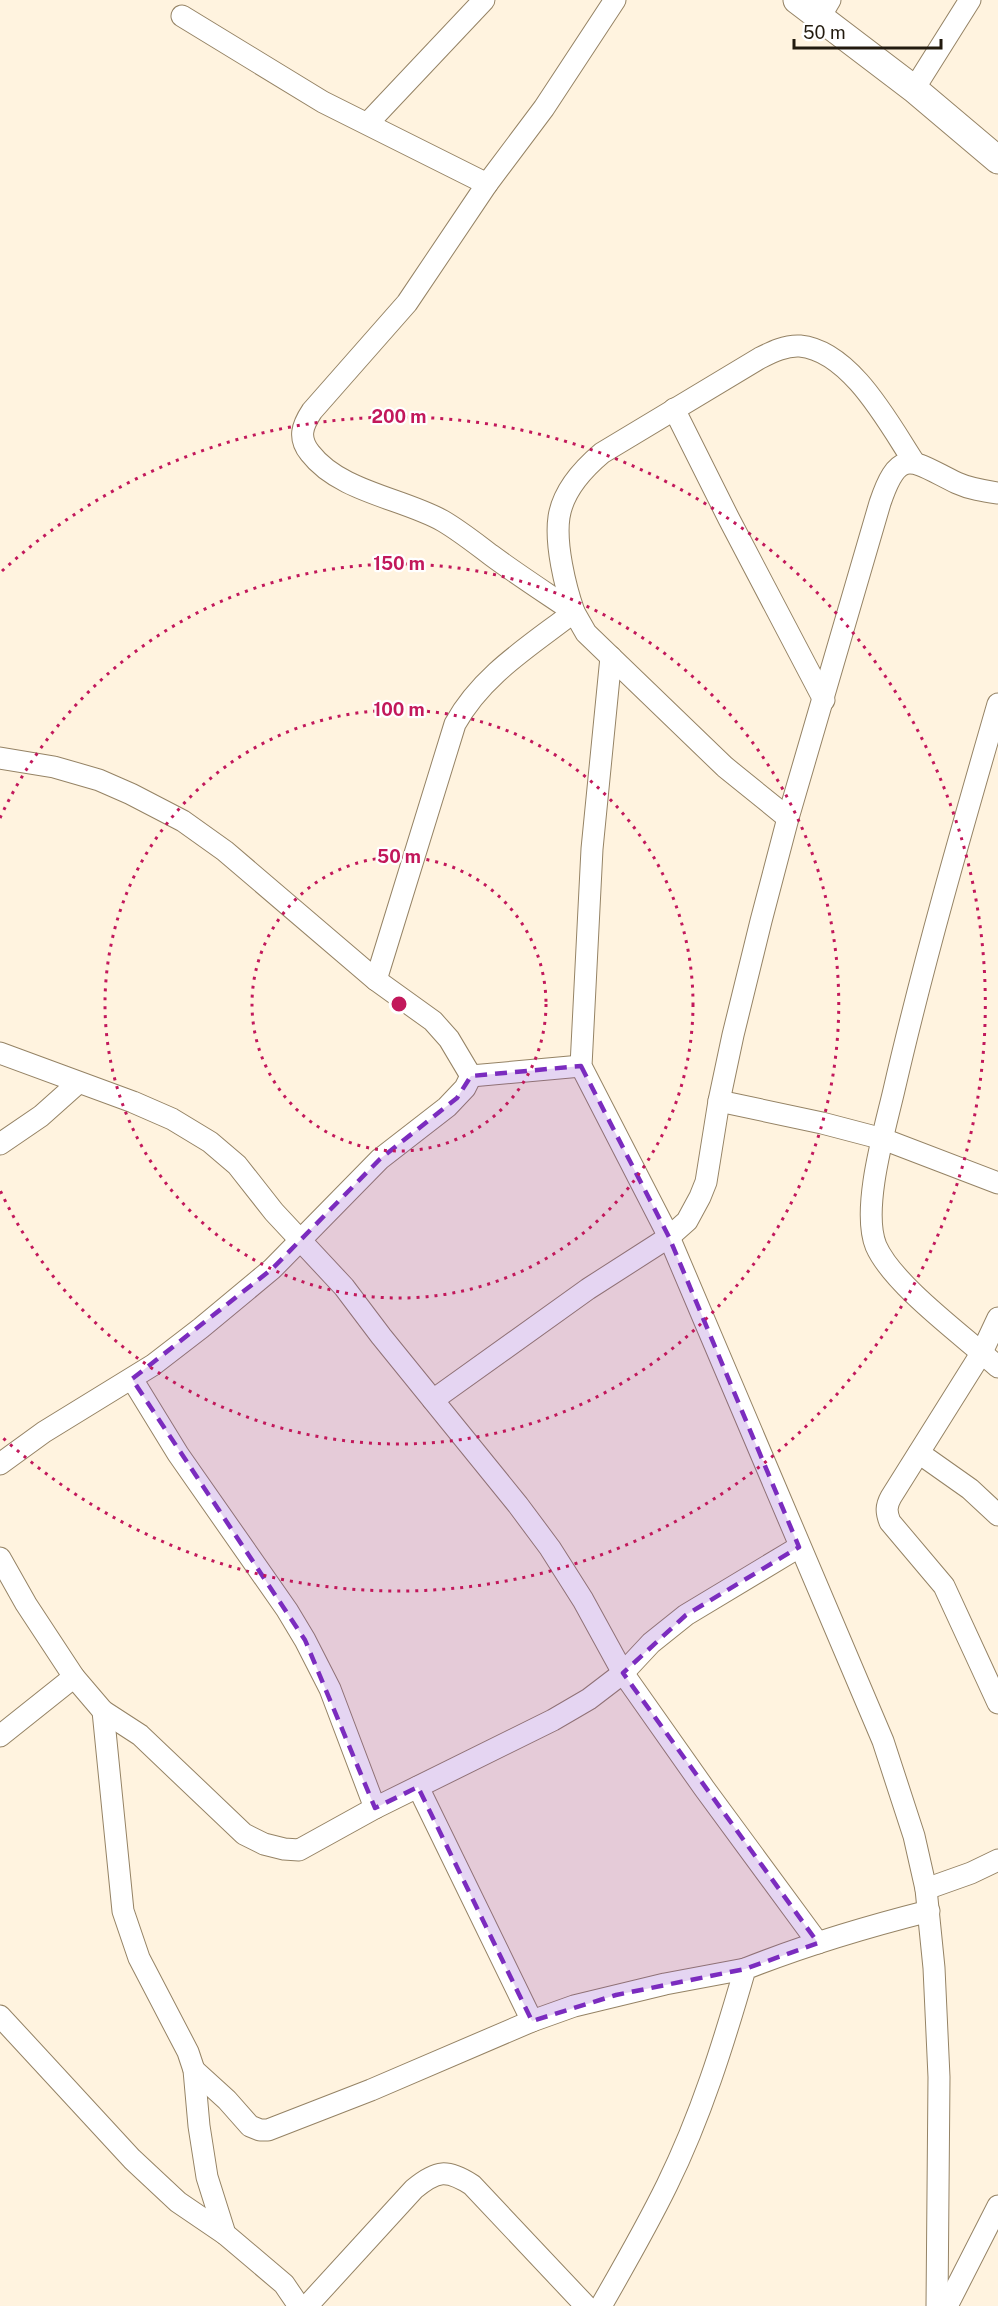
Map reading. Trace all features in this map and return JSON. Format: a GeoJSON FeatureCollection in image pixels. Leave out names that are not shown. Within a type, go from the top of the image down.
{"type":"FeatureCollection","features":[{"type":"Feature","properties":{"kind":"street"},"geometry":{"type":"LineString","coordinates":[[368,123],[484,0]]}},
{"type":"Feature","properties":{"kind":"street"},"geometry":{"type":"LineString","coordinates":[[574,612],[440,519],[375,494],[336,475],[314,459],[303,442],[302,431],[312,411],[406,303],[487,184],[544,108],[615,0]]}},
{"type":"Feature","properties":{"kind":"street"},"geometry":{"type":"LineString","coordinates":[[797,0],[825,9],[998,160]]}},
{"type":"Feature","properties":{"kind":"street"},"geometry":{"type":"LineString","coordinates":[[914,89],[970,0]]}},
{"type":"Feature","properties":{"kind":"street"},"geometry":{"type":"LineString","coordinates":[[182,16],[323,102],[487,184]]}},
{"type":"Feature","properties":{"kind":"street"},"geometry":{"type":"LineString","coordinates":[[788,818],[725,767],[642,684],[586,633],[574,612],[566,587],[559,537],[559,516],[576,480],[602,453],[760,358],[777,350],[799,346],[820,351],[841,365],[878,406],[914,462]]}},
{"type":"Feature","properties":{"kind":"street"},"geometry":{"type":"LineString","coordinates":[[674,409],[824,700]]}},
{"type":"Feature","properties":{"kind":"street"},"geometry":{"type":"LineString","coordinates":[[434,1400],[588,1289],[669,1238],[687,1221],[706,1182],[719,1101],[758,933],[788,818],[889,477],[900,466],[914,462],[968,487],[998,493]]}},
{"type":"Feature","properties":{"kind":"street"},"geometry":{"type":"LineString","coordinates":[[375,980],[459,717],[489,677],[574,612]]}},
{"type":"Feature","properties":{"kind":"street"},"geometry":{"type":"LineString","coordinates":[[611,657],[592,849],[581,1066],[669,1238],[883,1741],[911,1826],[926,1888],[934,1968],[939,2078],[937,2306]]}},
{"type":"Feature","properties":{"kind":"street"},"geometry":{"type":"LineString","coordinates":[[998,704],[922,975],[883,1139],[872,1209],[872,1233],[875,1244],[893,1272],[913,1293],[998,1367]]}},
{"type":"Feature","properties":{"kind":"street"},"geometry":{"type":"LineString","coordinates":[[0,758],[54,767],[99,780],[183,821],[225,851],[375,980],[432,1021],[449,1039],[471,1076]]}},
{"type":"Feature","properties":{"kind":"street"},"geometry":{"type":"LineString","coordinates":[[0,1053],[133,1102],[172,1119],[210,1142],[237,1165],[299,1241],[344,1287],[518,1505],[550,1548],[583,1600],[623,1673],[704,1788],[818,1942]]}},
{"type":"Feature","properties":{"kind":"street"},"geometry":{"type":"LineString","coordinates":[[471,1076],[581,1066]]}},
{"type":"Feature","properties":{"kind":"street"},"geometry":{"type":"LineString","coordinates":[[0,1464],[44,1432],[132,1379],[201,1328],[272,1269],[380,1159],[458,1098],[471,1076]]}},
{"type":"Feature","properties":{"kind":"street"},"geometry":{"type":"LineString","coordinates":[[0,1144],[41,1116],[78,1083]]}},
{"type":"Feature","properties":{"kind":"street"},"geometry":{"type":"LineString","coordinates":[[719,1101],[822,1123],[883,1139],[998,1183]]}},
{"type":"Feature","properties":{"kind":"street"},"geometry":{"type":"LineString","coordinates":[[998,1318],[982,1352],[891,1497],[886,1514],[890,1522],[944,1586],[998,1704]]}},
{"type":"Feature","properties":{"kind":"street"},"geometry":{"type":"LineString","coordinates":[[132,1379],[178,1454],[287,1610],[305,1640],[330,1689],[375,1808]]}},
{"type":"Feature","properties":{"kind":"street"},"geometry":{"type":"LineString","coordinates":[[919,1453],[970,1489],[998,1515]]}},
{"type":"Feature","properties":{"kind":"street"},"geometry":{"type":"LineString","coordinates":[[0,1558],[26,1604],[74,1677],[103,1712],[140,1735],[244,1834],[264,1844],[284,1850],[299,1850],[375,1808],[553,1720],[589,1699],[623,1673],[651,1643],[686,1615],[799,1547]]}},
{"type":"Feature","properties":{"kind":"street"},"geometry":{"type":"LineString","coordinates":[[0,1736],[74,1677]]}},
{"type":"Feature","properties":{"kind":"street"},"geometry":{"type":"LineString","coordinates":[[103,1712],[123,1911],[139,1958],[188,2052],[194,2070],[199,2126],[207,2176],[225,2234]]}},
{"type":"Feature","properties":{"kind":"street"},"geometry":{"type":"LineString","coordinates":[[418,1787],[532,2021]]}},
{"type":"Feature","properties":{"kind":"street"},"geometry":{"type":"LineString","coordinates":[[926,1888],[971,1873],[998,1860]]}},
{"type":"Feature","properties":{"kind":"street"},"geometry":{"type":"LineString","coordinates":[[194,2070],[227,2100],[250,2126],[267,2130],[370,2090],[532,2021],[574,2006],[616,1995],[745,1969],[818,1942],[928,1911]]}},
{"type":"Feature","properties":{"kind":"street"},"geometry":{"type":"LineString","coordinates":[[601,2306],[667,2185],[693,2126],[724,2043],[745,1969]]}},
{"type":"Feature","properties":{"kind":"street"},"geometry":{"type":"LineString","coordinates":[[0,2016],[132,2159],[178,2202],[225,2234],[284,2284],[298,2306]]}},
{"type":"Feature","properties":{"kind":"street"},"geometry":{"type":"LineString","coordinates":[[307,2306],[414,2189],[425,2180],[448,2173],[472,2185],[586,2306]]}},
{"type":"Feature","properties":{"kind":"street"},"geometry":{"type":"LineString","coordinates":[[946,2306],[998,2206]]}},
{"type":"Feature","properties":{"kind":"highlighted area"},"geometry":{"type":"Polygon","coordinates":[[[581,1066],[669,1237],[799,1547],[686,1615],[623,1673],[818,1943],[745,1969],[616,1995],[532,2021],[418,1787],[375,1808],[305,1640],[132,1379],[272,1269],[380,1159],[457,1098],[471,1076],[581,1066]]]}}]}
